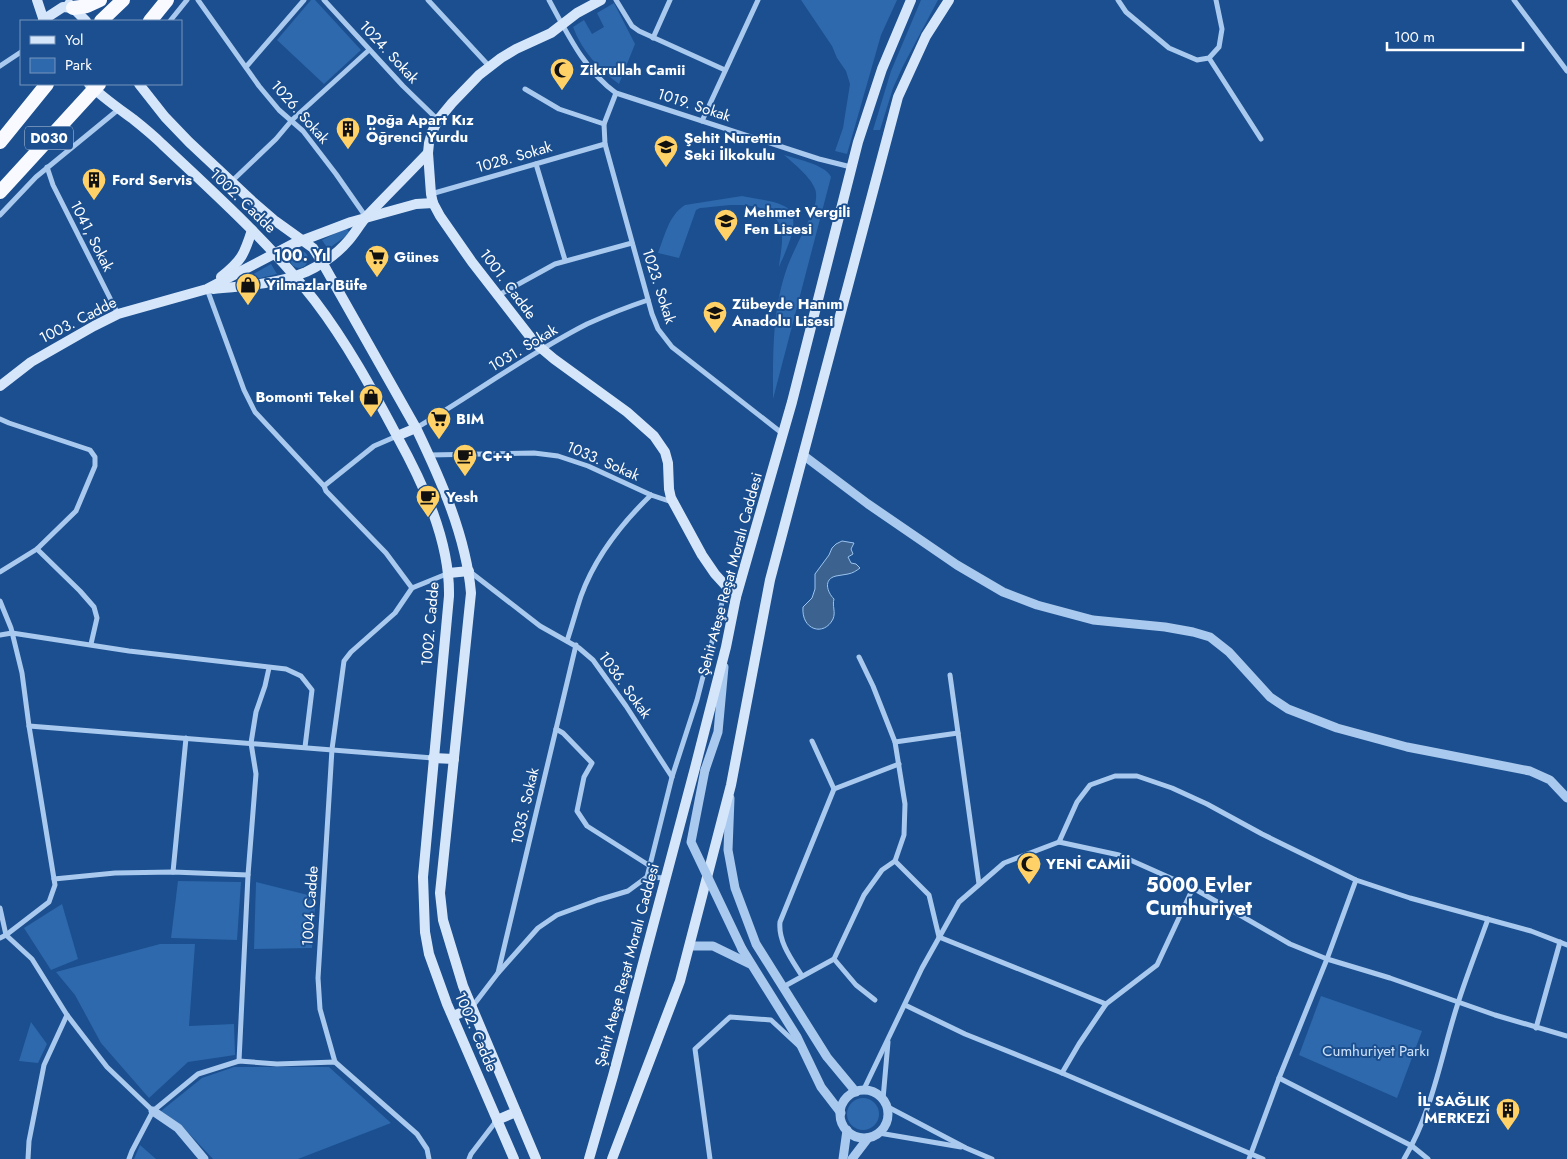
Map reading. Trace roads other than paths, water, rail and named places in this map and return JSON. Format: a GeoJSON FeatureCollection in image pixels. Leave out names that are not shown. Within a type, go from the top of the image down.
{"type":"FeatureCollection","features":[{"type":"Feature","properties":{"kind":"highway"},"geometry":{"type":"LineString","coordinates":[[73,3],[87,6],[100,0]]}},
{"type":"Feature","properties":{"kind":"highway"},"geometry":{"type":"LineString","coordinates":[[102,20],[123,0]]}},
{"type":"Feature","properties":{"kind":"highway"},"geometry":{"type":"LineString","coordinates":[[151,20],[167,0]]}},
{"type":"Feature","properties":{"kind":"highway","name":"D030"},"geometry":{"type":"LineString","coordinates":[[0,142],[46,85]]}},
{"type":"Feature","properties":{"kind":"highway","name":"D030"},"geometry":{"type":"LineString","coordinates":[[0,192],[94,85]]}},
{"type":"Feature","properties":{"kind":"main road"},"geometry":{"type":"LineString","coordinates":[[37,0],[43,20]]}},
{"type":"Feature","properties":{"kind":"main road","name":"1001. Cadde"},"geometry":{"type":"LineString","coordinates":[[601,0],[551,33],[516,49],[489,66],[464,90],[438,120],[432,132],[428,153],[432,199],[440,216],[472,262],[535,343],[627,412],[660,443],[666,458],[669,489],[674,503],[702,555],[715,574],[736,597]]}},
{"type":"Feature","properties":{"kind":"main road","name":"Şehit Ateşe Reşat Moralı Caddesi"},"geometry":{"type":"LineString","coordinates":[[589,1159],[666,878],[726,647],[736,597],[783,434],[851,167],[882,68],[911,0]]}},
{"type":"Feature","properties":{"kind":"main road"},"geometry":{"type":"LineString","coordinates":[[612,1159],[680,982],[690,946],[731,785],[770,580],[898,97],[926,36],[948,0]]}},
{"type":"Feature","properties":{"kind":"main road"},"geometry":{"type":"LineString","coordinates":[[44,20],[63,7],[73,3],[85,20]]}},
{"type":"Feature","properties":{"kind":"main road","name":"1002. Cadde"},"geometry":{"type":"LineString","coordinates":[[94,85],[119,109],[150,133],[252,230],[294,276],[328,318],[357,362],[398,436],[410,459],[436,524],[446,553],[449,573],[449,596],[423,877],[424,925],[429,954],[453,1016],[514,1159]]}},
{"type":"Feature","properties":{"kind":"main road","name":"1002. Cadde"},"geometry":{"type":"LineString","coordinates":[[140,85],[165,117],[231,182],[274,220],[313,248],[416,428],[454,518],[469,571],[471,593],[440,893],[443,920],[463,986],[536,1159]]}},
{"type":"Feature","properties":{"kind":"main road","name":"1003. Cadde"},"geometry":{"type":"LineString","coordinates":[[0,386],[31,362],[118,314],[207,289],[248,286],[294,276],[306,271],[332,255],[348,241],[366,217],[428,153]]}},
{"type":"Feature","properties":{"kind":"main road"},"geometry":{"type":"LineString","coordinates":[[366,217],[432,199]]}},
{"type":"Feature","properties":{"kind":"main road","name":"1003. Cadde"},"geometry":{"type":"LineString","coordinates":[[207,289],[303,240],[366,217]]}},
{"type":"Feature","properties":{"kind":"main road"},"geometry":{"type":"LineString","coordinates":[[207,289],[233,267],[242,256],[252,230]]}},
{"type":"Feature","properties":{"kind":"main road"},"geometry":{"type":"LineString","coordinates":[[398,436],[416,428]]}},
{"type":"Feature","properties":{"kind":"main road"},"geometry":{"type":"LineString","coordinates":[[449,573],[469,571]]}},
{"type":"Feature","properties":{"kind":"main road"},"geometry":{"type":"LineString","coordinates":[[433,758],[454,759]]}},
{"type":"Feature","properties":{"kind":"main road"},"geometry":{"type":"LineString","coordinates":[[453,1016],[472,1008]]}},
{"type":"Feature","properties":{"kind":"main road"},"geometry":{"type":"LineString","coordinates":[[497,1120],[516,1112]]}},
{"type":"Feature","properties":{"kind":"street"},"geometry":{"type":"LineString","coordinates":[[171,20],[187,0]]}},
{"type":"Feature","properties":{"kind":"street","name":"1026. Sokak"},"geometry":{"type":"LineString","coordinates":[[198,0],[271,101],[303,131],[318,149],[366,217]]}},
{"type":"Feature","properties":{"kind":"street"},"geometry":{"type":"LineString","coordinates":[[246,67],[304,0]]}},
{"type":"Feature","properties":{"kind":"street","name":"1024. Sokak"},"geometry":{"type":"LineString","coordinates":[[324,0],[403,86],[438,120]]}},
{"type":"Feature","properties":{"kind":"street"},"geometry":{"type":"LineString","coordinates":[[428,0],[489,66]]}},
{"type":"Feature","properties":{"kind":"street"},"geometry":{"type":"LineString","coordinates":[[550,0],[591,69],[601,81],[616,93]]}},
{"type":"Feature","properties":{"kind":"street"},"geometry":{"type":"LineString","coordinates":[[616,0],[632,26],[653,38],[725,70]]}},
{"type":"Feature","properties":{"kind":"street"},"geometry":{"type":"LineString","coordinates":[[653,38],[670,0]]}},
{"type":"Feature","properties":{"kind":"street"},"geometry":{"type":"LineString","coordinates":[[702,121],[758,0]]}},
{"type":"Feature","properties":{"kind":"street"},"geometry":{"type":"LineString","coordinates":[[1118,0],[1126,12],[1169,48],[1196,60],[1209,58],[1219,47],[1222,29],[1216,0]]}},
{"type":"Feature","properties":{"kind":"street"},"geometry":{"type":"LineString","coordinates":[[1514,0],[1567,71]]}},
{"type":"Feature","properties":{"kind":"street"},"geometry":{"type":"LineString","coordinates":[[231,182],[276,139],[292,120],[369,50]]}},
{"type":"Feature","properties":{"kind":"street"},"geometry":{"type":"LineString","coordinates":[[0,66],[20,53]]}},
{"type":"Feature","properties":{"kind":"street"},"geometry":{"type":"LineString","coordinates":[[1209,58],[1261,139]]}},
{"type":"Feature","properties":{"kind":"street"},"geometry":{"type":"LineString","coordinates":[[146,85],[151,100]]}},
{"type":"Feature","properties":{"kind":"street"},"geometry":{"type":"LineString","coordinates":[[525,89],[559,109],[604,124]]}},
{"type":"Feature","properties":{"kind":"street","name":"1019. Sokak"},"geometry":{"type":"LineString","coordinates":[[616,93],[819,159],[851,167]]}},
{"type":"Feature","properties":{"kind":"street","name":"1023. Sokak"},"geometry":{"type":"LineString","coordinates":[[616,93],[604,124],[605,144],[654,321],[667,342],[783,434]]}},
{"type":"Feature","properties":{"kind":"street"},"geometry":{"type":"LineString","coordinates":[[0,215],[22,190],[47,167],[119,109]]}},
{"type":"Feature","properties":{"kind":"street","name":"1028. Sokak"},"geometry":{"type":"LineString","coordinates":[[432,199],[536,164],[605,144]]}},
{"type":"Feature","properties":{"kind":"street"},"geometry":{"type":"LineString","coordinates":[[536,164],[565,260]]}},
{"type":"Feature","properties":{"kind":"street","name":"1041, Sokak"},"geometry":{"type":"LineString","coordinates":[[47,167],[53,185],[118,314]]}},
{"type":"Feature","properties":{"kind":"street"},"geometry":{"type":"LineString","coordinates":[[497,296],[544,269],[565,260],[632,243]]}},
{"type":"Feature","properties":{"kind":"street"},"geometry":{"type":"LineString","coordinates":[[207,289],[244,390],[255,412],[386,553],[412,588],[449,573]]}},
{"type":"Feature","properties":{"kind":"street","name":"1031. Sokak"},"geometry":{"type":"LineString","coordinates":[[416,428],[542,350],[587,325],[648,300]]}},
{"type":"Feature","properties":{"kind":"street"},"geometry":{"type":"LineString","coordinates":[[0,419],[90,450],[95,457],[95,466],[76,511],[37,549],[0,572]]}},
{"type":"Feature","properties":{"kind":"street"},"geometry":{"type":"LineString","coordinates":[[324,486],[374,446],[398,436]]}},
{"type":"Feature","properties":{"kind":"street","name":"1033. Sokak"},"geometry":{"type":"LineString","coordinates":[[429,455],[552,454],[588,466],[651,495],[674,503]]}},
{"type":"Feature","properties":{"kind":"street"},"geometry":{"type":"LineString","coordinates":[[803,455],[868,504],[949,559],[1003,592],[1037,605],[1093,620],[1193,632],[1210,637],[1229,652],[1270,696],[1288,709],[1337,728],[1407,747],[1530,770],[1550,780],[1567,798]]}},
{"type":"Feature","properties":{"kind":"street"},"geometry":{"type":"LineString","coordinates":[[567,641],[581,595],[595,566],[620,528],[651,495]]}},
{"type":"Feature","properties":{"kind":"street"},"geometry":{"type":"LineString","coordinates":[[37,549],[94,607],[96,618],[91,644]]}},
{"type":"Feature","properties":{"kind":"street","name":"1036. Sokak"},"geometry":{"type":"LineString","coordinates":[[469,571],[540,626],[576,646],[594,660],[672,777]]}},
{"type":"Feature","properties":{"kind":"street"},"geometry":{"type":"LineString","coordinates":[[472,1008],[498,973],[538,928],[557,915],[628,891],[647,877],[672,777],[697,700],[726,586]]}},
{"type":"Feature","properties":{"kind":"street","name":"1004 Cadde"},"geometry":{"type":"LineString","coordinates":[[335,1062],[320,1009],[318,978],[332,749],[344,661],[351,652],[395,613],[412,588]]}},
{"type":"Feature","properties":{"kind":"street"},"geometry":{"type":"LineString","coordinates":[[0,601],[12,633],[22,672],[28,726],[55,885],[49,902],[0,938]]}},
{"type":"Feature","properties":{"kind":"street"},"geometry":{"type":"LineString","coordinates":[[0,635],[12,633],[129,651],[286,669],[301,676],[312,690],[305,747]]}},
{"type":"Feature","properties":{"kind":"street","name":"1035. Sokak"},"geometry":{"type":"LineString","coordinates":[[498,973],[576,646]]}},
{"type":"Feature","properties":{"kind":"street"},"geometry":{"type":"LineString","coordinates":[[726,647],[718,732],[705,770],[691,842],[742,949],[797,1037],[821,1087],[841,1113]]}},
{"type":"Feature","properties":{"kind":"street"},"geometry":{"type":"LineString","coordinates":[[783,987],[834,959],[864,895],[882,870],[895,861],[904,834],[905,804],[895,742],[859,656]]}},
{"type":"Feature","properties":{"kind":"street"},"geometry":{"type":"LineString","coordinates":[[239,1061],[248,875],[256,774],[252,744],[256,712],[269,668]]}},
{"type":"Feature","properties":{"kind":"street"},"geometry":{"type":"LineString","coordinates":[[950,675],[979,884]]}},
{"type":"Feature","properties":{"kind":"street"},"geometry":{"type":"LineString","coordinates":[[28,726],[433,758]]}},
{"type":"Feature","properties":{"kind":"street"},"geometry":{"type":"LineString","coordinates":[[556,729],[563,733],[592,763],[584,777],[577,811],[587,826],[650,866]]}},
{"type":"Feature","properties":{"kind":"street"},"geometry":{"type":"LineString","coordinates":[[895,742],[958,733]]}},
{"type":"Feature","properties":{"kind":"street"},"geometry":{"type":"LineString","coordinates":[[172,872],[186,738]]}},
{"type":"Feature","properties":{"kind":"street"},"geometry":{"type":"LineString","coordinates":[[802,976],[783,943],[780,922],[834,789],[812,741]]}},
{"type":"Feature","properties":{"kind":"street"},"geometry":{"type":"LineString","coordinates":[[834,789],[899,764]]}},
{"type":"Feature","properties":{"kind":"street"},"geometry":{"type":"LineString","coordinates":[[1059,842],[1077,802],[1090,785],[1115,776],[1137,776],[1172,788],[1207,804],[1262,834],[1356,880],[1410,898],[1531,931],[1567,946]]}},
{"type":"Feature","properties":{"kind":"street"},"geometry":{"type":"LineString","coordinates":[[731,785],[728,850],[735,888],[756,944],[827,1057],[859,1092]]}},
{"type":"Feature","properties":{"kind":"street"},"geometry":{"type":"LineString","coordinates":[[859,1092],[958,902],[1004,863],[1059,842],[1119,855],[1193,888],[1290,944],[1536,1028],[1567,1036]]}},
{"type":"Feature","properties":{"kind":"street"},"geometry":{"type":"LineString","coordinates":[[895,861],[929,895],[939,937]]}},
{"type":"Feature","properties":{"kind":"street"},"geometry":{"type":"LineString","coordinates":[[54,879],[115,873],[172,872],[248,875]]}},
{"type":"Feature","properties":{"kind":"street"},"geometry":{"type":"LineString","coordinates":[[647,877],[666,878]]}},
{"type":"Feature","properties":{"kind":"street"},"geometry":{"type":"LineString","coordinates":[[1250,1156],[1356,880]]}},
{"type":"Feature","properties":{"kind":"street"},"geometry":{"type":"LineString","coordinates":[[1062,1073],[1106,1004],[1157,965],[1193,888]]}},
{"type":"Feature","properties":{"kind":"street"},"geometry":{"type":"LineString","coordinates":[[0,908],[6,934],[32,959],[67,1015],[108,1067],[153,1111],[178,1128],[204,1159]]}},
{"type":"Feature","properties":{"kind":"street"},"geometry":{"type":"LineString","coordinates":[[1404,1159],[1427,1113],[1458,1002],[1488,919]]}},
{"type":"Feature","properties":{"kind":"street"},"geometry":{"type":"LineString","coordinates":[[939,937],[1106,1004]]}},
{"type":"Feature","properties":{"kind":"street"},"geometry":{"type":"LineString","coordinates":[[1536,1028],[1560,942]]}},
{"type":"Feature","properties":{"kind":"street"},"geometry":{"type":"LineString","coordinates":[[690,946],[713,946],[752,964]]}},
{"type":"Feature","properties":{"kind":"street"},"geometry":{"type":"LineString","coordinates":[[834,959],[856,984],[874,1000]]}},
{"type":"Feature","properties":{"kind":"street"},"geometry":{"type":"LineString","coordinates":[[905,1005],[965,1034],[1062,1073],[1250,1156],[1263,1159]]}},
{"type":"Feature","properties":{"kind":"street"},"geometry":{"type":"LineString","coordinates":[[28,1159],[29,1142],[44,1065],[67,1015]]}},
{"type":"Feature","properties":{"kind":"street"},"geometry":{"type":"LineString","coordinates":[[710,1159],[695,1049],[730,1017],[771,1020],[803,1050]]}},
{"type":"Feature","properties":{"kind":"street"},"geometry":{"type":"LineString","coordinates":[[888,1039],[885,1102],[888,1113],[884,1128],[879,1133],[868,1138],[860,1138],[847,1130],[841,1119],[845,1100],[859,1092],[870,1091],[877,1094],[885,1102],[966,1148],[992,1159]]}},
{"type":"Feature","properties":{"kind":"street"},"geometry":{"type":"LineString","coordinates":[[129,1159],[153,1111],[198,1074],[239,1061],[278,1064],[335,1062],[417,1134],[427,1148],[429,1159]]}},
{"type":"Feature","properties":{"kind":"street"},"geometry":{"type":"LineString","coordinates":[[1279,1078],[1412,1146],[1428,1159]]}},
{"type":"Feature","properties":{"kind":"street"},"geometry":{"type":"LineString","coordinates":[[468,1159],[497,1120]]}},
{"type":"Feature","properties":{"kind":"street"},"geometry":{"type":"LineString","coordinates":[[843,1159],[847,1130]]}},
{"type":"Feature","properties":{"kind":"street"},"geometry":{"type":"LineString","coordinates":[[879,1133],[966,1148]]}},
{"type":"Feature","properties":{"kind":"street"},"geometry":{"type":"LineString","coordinates":[[852,1159],[868,1138]]}},
{"type":"Feature","properties":{"kind":"place","name":"Zikrullah Camii"},"geometry":{"type":"Point","coordinates":[562,91]}},
{"type":"Feature","properties":{"kind":"place","name":"Doğa Apart Kız Öğrenci Yurdu"},"geometry":{"type":"Point","coordinates":[348,150]}},
{"type":"Feature","properties":{"kind":"place","name":"Şehit Nurettin Seki İlkokulu"},"geometry":{"type":"Point","coordinates":[666,168]}},
{"type":"Feature","properties":{"kind":"place","name":"Ford Servis"},"geometry":{"type":"Point","coordinates":[94,201]}},
{"type":"Feature","properties":{"kind":"place","name":"Mehmet Vergili Fen Lisesi"},"geometry":{"type":"Point","coordinates":[726,242]}},
{"type":"Feature","properties":{"kind":"place","name":"Günes"},"geometry":{"type":"Point","coordinates":[377,278]}},
{"type":"Feature","properties":{"kind":"place","name":"Yilmazlar Büfe"},"geometry":{"type":"Point","coordinates":[248,306]}},
{"type":"Feature","properties":{"kind":"place","name":"Zübeyde Hanım Anadolu Lisesi"},"geometry":{"type":"Point","coordinates":[715,334]}},
{"type":"Feature","properties":{"kind":"place","name":"Bomonti Tekel"},"geometry":{"type":"Point","coordinates":[371,418]}},
{"type":"Feature","properties":{"kind":"place","name":"BIM"},"geometry":{"type":"Point","coordinates":[439,440]}},
{"type":"Feature","properties":{"kind":"place","name":"C++"},"geometry":{"type":"Point","coordinates":[465,477]}},
{"type":"Feature","properties":{"kind":"place","name":"Yesh"},"geometry":{"type":"Point","coordinates":[428,518]}},
{"type":"Feature","properties":{"kind":"place","name":"YENİ CAMİİ"},"geometry":{"type":"Point","coordinates":[1029,885]}},
{"type":"Feature","properties":{"kind":"place","name":"İL SAĞLIK MERKEZİ"},"geometry":{"type":"Point","coordinates":[1508,1131]}},
{"type":"Feature","properties":{"kind":"district","name":"100. Yıl"},"geometry":{"type":"Point","coordinates":[302,255]}},
{"type":"Feature","properties":{"kind":"district","name":"5000 Evler Cumhuriyet"},"geometry":{"type":"Point","coordinates":[1199,896]}},
{"type":"Feature","properties":{"kind":"park label","name":"Cumhuriyet Parkı"},"geometry":{"type":"Point","coordinates":[1376,1051]}}]}
